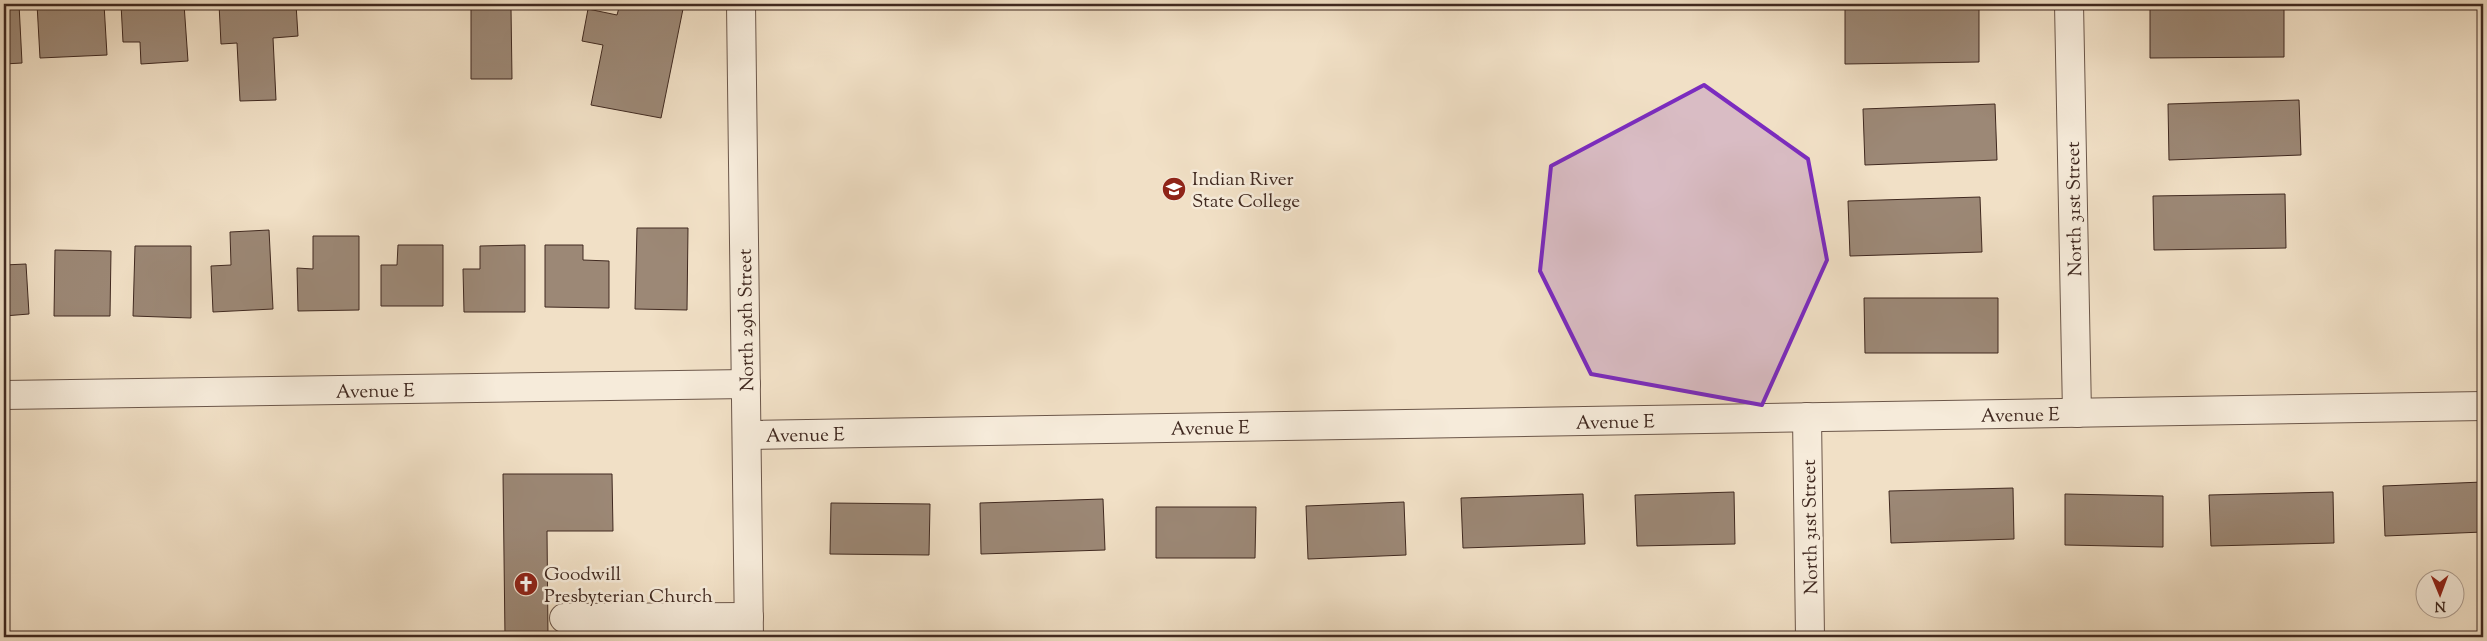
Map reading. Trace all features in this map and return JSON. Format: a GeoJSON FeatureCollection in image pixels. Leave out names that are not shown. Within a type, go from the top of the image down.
{"type":"FeatureCollection","features":[{"type":"Feature","properties":{"kind":"street","name":"North 29th Street"},"geometry":{"type":"LineString","coordinates":[[741,4],[749,627]]}},
{"type":"Feature","properties":{"kind":"street","name":"North 31st Street"},"geometry":{"type":"LineString","coordinates":[[2069,4],[2077,413]]}},
{"type":"Feature","properties":{"kind":"street","name":"Avenue E"},"geometry":{"type":"LineString","coordinates":[[4,395],[746,384]]}},
{"type":"Feature","properties":{"kind":"street","name":"Avenue E"},"geometry":{"type":"LineString","coordinates":[[747,435],[2483,406]]}},
{"type":"Feature","properties":{"kind":"street","name":"North 31st Street"},"geometry":{"type":"LineString","coordinates":[[1808,417],[1810,637]]}},
{"type":"Feature","properties":{"kind":"street"},"geometry":{"type":"LineString","coordinates":[[564,618],[749,627]]}},
{"type":"Feature","properties":{"kind":"highlighted area"},"geometry":{"type":"Polygon","coordinates":[[[1704,85],[1808,159],[1827,260],[1762,405],[1591,374],[1540,271],[1551,166],[1704,85]]]}},
{"type":"Feature","properties":{"kind":"building"},"geometry":{"type":"Polygon","coordinates":[[[4,4],[19,4],[22,63],[4,64],[4,4]]]}},
{"type":"Feature","properties":{"kind":"building"},"geometry":{"type":"Polygon","coordinates":[[[37,4],[104,4],[107,55],[40,58],[37,4]]]}},
{"type":"Feature","properties":{"kind":"building"},"geometry":{"type":"Polygon","coordinates":[[[121,4],[184,4],[188,61],[141,64],[140,42],[123,42],[121,4]]]}},
{"type":"Feature","properties":{"kind":"building"},"geometry":{"type":"Polygon","coordinates":[[[219,4],[296,4],[298,36],[273,38],[276,100],[240,101],[237,43],[221,44],[219,4]]]}},
{"type":"Feature","properties":{"kind":"building"},"geometry":{"type":"Polygon","coordinates":[[[620,4],[684,4],[661,118],[591,105],[603,45],[582,41],[588,9],[617,15],[620,4]]]}},
{"type":"Feature","properties":{"kind":"building"},"geometry":{"type":"Polygon","coordinates":[[[2150,4],[2284,4],[2284,57],[2150,58],[2150,4]]]}},
{"type":"Feature","properties":{"kind":"building"},"geometry":{"type":"Polygon","coordinates":[[[1979,7],[1979,62],[1845,64],[1845,8],[1979,7]]]}},
{"type":"Feature","properties":{"kind":"building"},"geometry":{"type":"Polygon","coordinates":[[[511,8],[512,79],[471,79],[471,9],[511,8]]]}},
{"type":"Feature","properties":{"kind":"building"},"geometry":{"type":"Polygon","coordinates":[[[2299,100],[2301,155],[2169,160],[2168,104],[2299,100]]]}},
{"type":"Feature","properties":{"kind":"building"},"geometry":{"type":"Polygon","coordinates":[[[1995,104],[1997,160],[1865,165],[1863,109],[1995,104]]]}},
{"type":"Feature","properties":{"kind":"building"},"geometry":{"type":"Polygon","coordinates":[[[2285,194],[2286,248],[2154,250],[2153,196],[2285,194]]]}},
{"type":"Feature","properties":{"kind":"building"},"geometry":{"type":"Polygon","coordinates":[[[1980,197],[1982,252],[1850,256],[1848,201],[1980,197]]]}},
{"type":"Feature","properties":{"kind":"building"},"geometry":{"type":"Polygon","coordinates":[[[637,228],[688,228],[687,310],[635,309],[637,228]]]}},
{"type":"Feature","properties":{"kind":"building"},"geometry":{"type":"Polygon","coordinates":[[[269,230],[273,309],[213,312],[211,266],[231,265],[230,232],[269,230]]]}},
{"type":"Feature","properties":{"kind":"building"},"geometry":{"type":"Polygon","coordinates":[[[313,236],[359,236],[359,310],[298,311],[297,268],[313,269],[313,236]]]}},
{"type":"Feature","properties":{"kind":"building"},"geometry":{"type":"Polygon","coordinates":[[[398,245],[443,245],[443,306],[381,306],[381,265],[397,265],[398,245]]]}},
{"type":"Feature","properties":{"kind":"building"},"geometry":{"type":"Polygon","coordinates":[[[525,245],[525,312],[464,312],[463,269],[480,269],[480,246],[525,245]]]}},
{"type":"Feature","properties":{"kind":"building"},"geometry":{"type":"Polygon","coordinates":[[[545,245],[583,245],[583,260],[609,261],[609,308],[545,307],[545,245]]]}},
{"type":"Feature","properties":{"kind":"building"},"geometry":{"type":"Polygon","coordinates":[[[135,246],[191,246],[191,318],[133,316],[135,246]]]}},
{"type":"Feature","properties":{"kind":"building"},"geometry":{"type":"Polygon","coordinates":[[[55,250],[111,251],[110,316],[54,316],[55,250]]]}},
{"type":"Feature","properties":{"kind":"building"},"geometry":{"type":"Polygon","coordinates":[[[26,264],[29,314],[4,316],[4,265],[26,264]]]}},
{"type":"Feature","properties":{"kind":"building"},"geometry":{"type":"Polygon","coordinates":[[[1864,298],[1998,298],[1998,353],[1865,353],[1864,298]]]}},
{"type":"Feature","properties":{"kind":"building","name":"Goodwill Presbyterian Church"},"geometry":{"type":"Polygon","coordinates":[[[503,474],[612,474],[613,531],[547,531],[548,637],[505,637],[503,474]]]}},
{"type":"Feature","properties":{"kind":"building"},"geometry":{"type":"Polygon","coordinates":[[[2483,482],[2483,532],[2385,536],[2383,486],[2483,482]]]}},
{"type":"Feature","properties":{"kind":"building"},"geometry":{"type":"Polygon","coordinates":[[[2013,488],[2014,539],[1891,543],[1889,491],[2013,488]]]}},
{"type":"Feature","properties":{"kind":"building"},"geometry":{"type":"Polygon","coordinates":[[[1734,492],[1735,544],[1637,546],[1635,495],[1734,492]]]}},
{"type":"Feature","properties":{"kind":"building"},"geometry":{"type":"Polygon","coordinates":[[[2333,492],[2334,543],[2211,546],[2209,495],[2333,492]]]}},
{"type":"Feature","properties":{"kind":"building"},"geometry":{"type":"Polygon","coordinates":[[[1583,494],[1585,544],[1463,548],[1461,498],[1583,494]]]}},
{"type":"Feature","properties":{"kind":"building"},"geometry":{"type":"Polygon","coordinates":[[[2065,494],[2163,496],[2163,547],[2065,545],[2065,494]]]}},
{"type":"Feature","properties":{"kind":"building"},"geometry":{"type":"Polygon","coordinates":[[[1103,499],[1105,550],[981,554],[980,503],[1103,499]]]}},
{"type":"Feature","properties":{"kind":"building"},"geometry":{"type":"Polygon","coordinates":[[[1404,502],[1406,555],[1308,559],[1306,506],[1404,502]]]}},
{"type":"Feature","properties":{"kind":"building"},"geometry":{"type":"Polygon","coordinates":[[[831,503],[930,504],[929,555],[830,554],[831,503]]]}},
{"type":"Feature","properties":{"kind":"building"},"geometry":{"type":"Polygon","coordinates":[[[1156,507],[1256,507],[1255,558],[1156,558],[1156,507]]]}},
{"type":"Feature","properties":{"kind":"place","name":"Indian River State College"},"geometry":{"type":"Point","coordinates":[1174,189]}},
{"type":"Feature","properties":{"kind":"place","name":"Goodwill Presbyterian Church"},"geometry":{"type":"Point","coordinates":[526,584]}}]}
